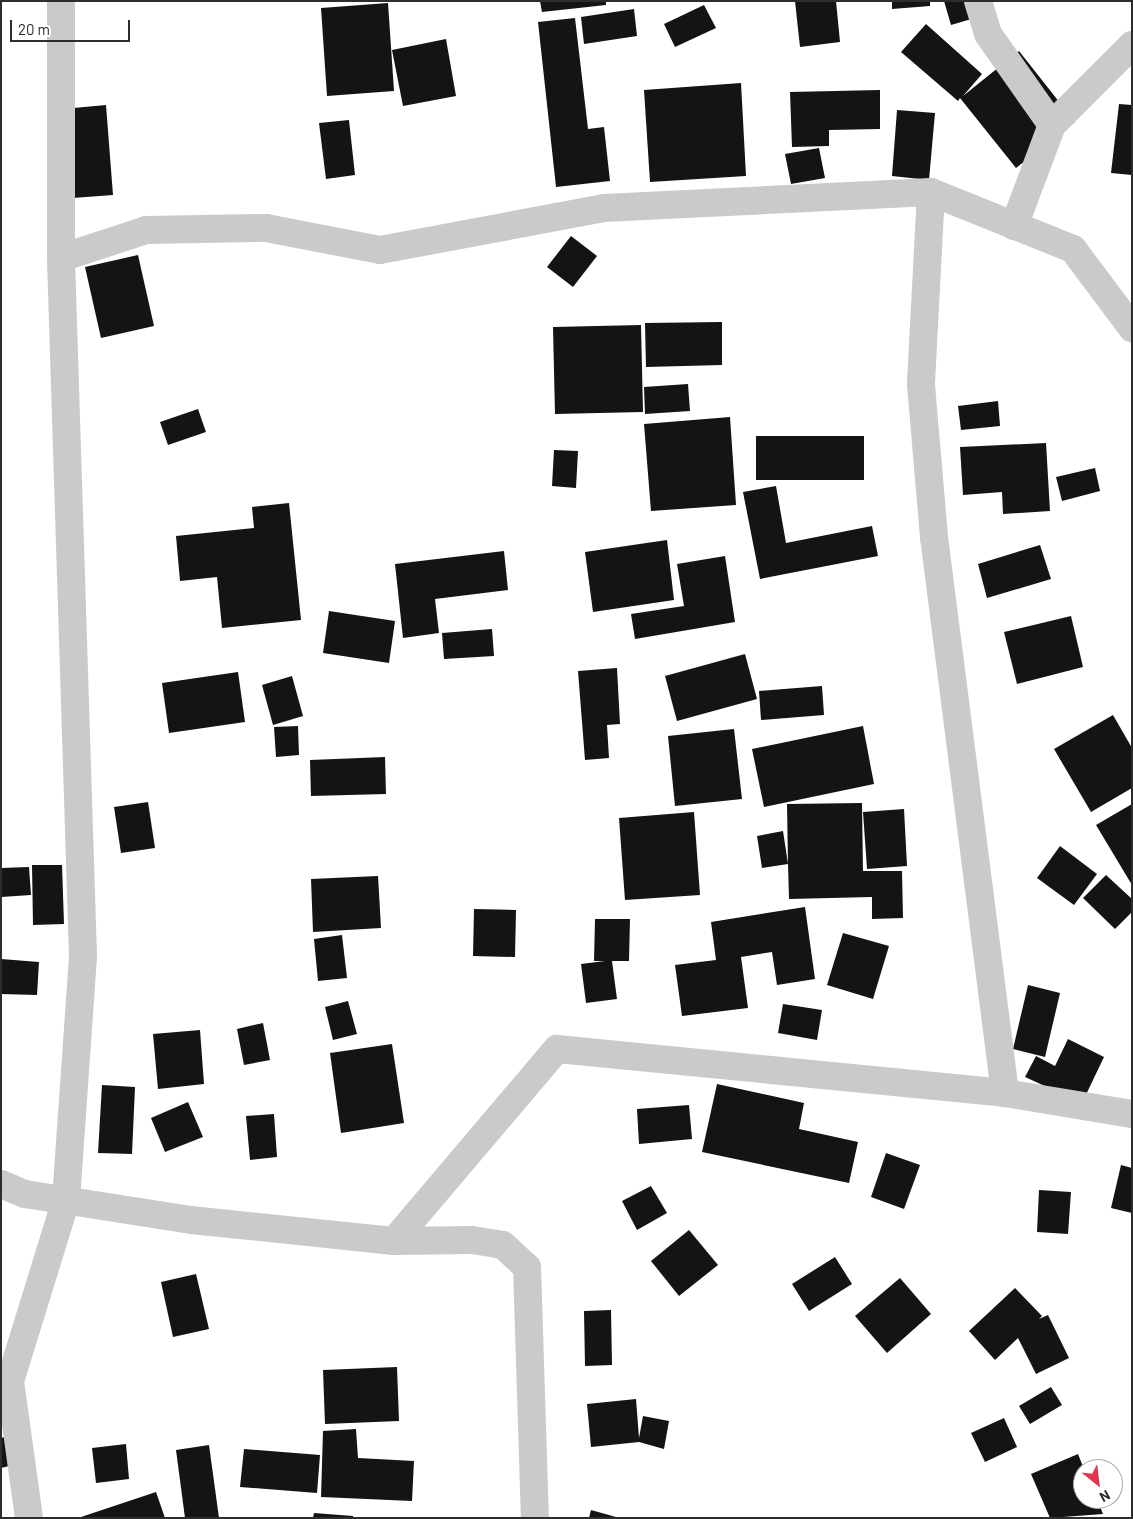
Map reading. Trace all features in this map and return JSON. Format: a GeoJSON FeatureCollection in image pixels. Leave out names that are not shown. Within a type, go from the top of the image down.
{"type":"FeatureCollection","features":[{"type":"Feature","properties":{"kind":"street"},"geometry":{"type":"LineString","coordinates":[[29,1518],[10,1381],[66,1200],[83,956],[61,258],[61,1]]}},
{"type":"Feature","properties":{"kind":"street"},"geometry":{"type":"LineString","coordinates":[[978,1],[988,34],[1052,125]]}},
{"type":"Feature","properties":{"kind":"street"},"geometry":{"type":"LineString","coordinates":[[1014,226],[1052,125],[1132,45]]}},
{"type":"Feature","properties":{"kind":"street"},"geometry":{"type":"LineString","coordinates":[[61,258],[146,230],[266,228],[380,250],[604,208],[931,192],[1073,249],[1132,328]]}},
{"type":"Feature","properties":{"kind":"street"},"geometry":{"type":"LineString","coordinates":[[931,192],[922,394],[934,537],[1005,1093]]}},
{"type":"Feature","properties":{"kind":"street"},"geometry":{"type":"LineString","coordinates":[[394,1241],[557,1049],[1005,1093],[1132,1114]]}},
{"type":"Feature","properties":{"kind":"street"},"geometry":{"type":"LineString","coordinates":[[1,1184],[25,1194],[191,1220],[394,1241],[472,1240],[503,1245],[527,1268],[535,1518]]}},
{"type":"Feature","properties":{"kind":"building"},"geometry":{"type":"Polygon","coordinates":[[[540,1],[606,1],[606,5],[542,12],[540,1]]]}},
{"type":"Feature","properties":{"kind":"building"},"geometry":{"type":"Polygon","coordinates":[[[795,1],[836,1],[840,42],[800,47],[795,1]]]}},
{"type":"Feature","properties":{"kind":"building"},"geometry":{"type":"Polygon","coordinates":[[[892,1],[930,1],[930,6],[892,9],[892,1]]]}},
{"type":"Feature","properties":{"kind":"building"},"geometry":{"type":"Polygon","coordinates":[[[944,1],[981,1],[985,15],[951,25],[944,1]]]}},
{"type":"Feature","properties":{"kind":"building"},"geometry":{"type":"Polygon","coordinates":[[[388,3],[394,91],[327,96],[321,8],[388,3]]]}},
{"type":"Feature","properties":{"kind":"building"},"geometry":{"type":"Polygon","coordinates":[[[704,5],[716,28],[675,47],[664,24],[704,5]]]}},
{"type":"Feature","properties":{"kind":"building"},"geometry":{"type":"Polygon","coordinates":[[[634,9],[637,36],[584,44],[581,17],[634,9]]]}},
{"type":"Feature","properties":{"kind":"building"},"geometry":{"type":"Polygon","coordinates":[[[575,18],[588,129],[604,127],[610,181],[556,187],[538,22],[575,18]]]}},
{"type":"Feature","properties":{"kind":"building"},"geometry":{"type":"Polygon","coordinates":[[[926,24],[982,74],[963,96],[1019,51],[1075,122],[1016,168],[960,98],[958,101],[901,52],[926,24]]]}},
{"type":"Feature","properties":{"kind":"building"},"geometry":{"type":"Polygon","coordinates":[[[446,39],[456,96],[403,106],[392,50],[446,39]]]}},
{"type":"Feature","properties":{"kind":"building"},"geometry":{"type":"Polygon","coordinates":[[[741,83],[746,176],[650,182],[644,90],[741,83]]]}},
{"type":"Feature","properties":{"kind":"building"},"geometry":{"type":"Polygon","coordinates":[[[880,90],[880,129],[829,130],[829,146],[792,147],[790,92],[880,90]]]}},
{"type":"Feature","properties":{"kind":"building"},"geometry":{"type":"Polygon","coordinates":[[[1119,104],[1132,105],[1132,175],[1111,173],[1119,104]]]}},
{"type":"Feature","properties":{"kind":"building"},"geometry":{"type":"Polygon","coordinates":[[[106,105],[113,195],[59,199],[52,110],[106,105]]]}},
{"type":"Feature","properties":{"kind":"building"},"geometry":{"type":"Polygon","coordinates":[[[897,110],[935,113],[929,180],[892,176],[897,110]]]}},
{"type":"Feature","properties":{"kind":"building"},"geometry":{"type":"Polygon","coordinates":[[[349,120],[355,175],[326,179],[319,123],[349,120]]]}},
{"type":"Feature","properties":{"kind":"building"},"geometry":{"type":"Polygon","coordinates":[[[819,148],[825,178],[791,184],[785,154],[819,148]]]}},
{"type":"Feature","properties":{"kind":"building"},"geometry":{"type":"Polygon","coordinates":[[[571,236],[597,256],[573,287],[547,267],[571,236]]]}},
{"type":"Feature","properties":{"kind":"building"},"geometry":{"type":"Polygon","coordinates":[[[138,255],[154,326],[101,338],[85,267],[138,255]]]}},
{"type":"Feature","properties":{"kind":"building"},"geometry":{"type":"Polygon","coordinates":[[[722,322],[722,365],[646,367],[645,323],[722,322]]]}},
{"type":"Feature","properties":{"kind":"building"},"geometry":{"type":"Polygon","coordinates":[[[641,325],[643,412],[555,414],[553,327],[641,325]]]}},
{"type":"Feature","properties":{"kind":"building"},"geometry":{"type":"Polygon","coordinates":[[[688,384],[690,411],[645,414],[644,387],[688,384]]]}},
{"type":"Feature","properties":{"kind":"building"},"geometry":{"type":"Polygon","coordinates":[[[998,401],[1000,426],[961,430],[958,406],[998,401]]]}},
{"type":"Feature","properties":{"kind":"building"},"geometry":{"type":"Polygon","coordinates":[[[198,409],[206,432],[168,445],[160,422],[198,409]]]}},
{"type":"Feature","properties":{"kind":"building"},"geometry":{"type":"Polygon","coordinates":[[[730,417],[736,505],[651,511],[644,424],[730,417]]]}},
{"type":"Feature","properties":{"kind":"building"},"geometry":{"type":"Polygon","coordinates":[[[756,436],[864,436],[864,480],[756,480],[756,436]]]}},
{"type":"Feature","properties":{"kind":"building"},"geometry":{"type":"Polygon","coordinates":[[[1046,443],[1050,511],[1003,514],[1002,492],[963,495],[960,447],[1046,443]]]}},
{"type":"Feature","properties":{"kind":"building"},"geometry":{"type":"Polygon","coordinates":[[[554,450],[578,451],[576,488],[552,486],[554,450]]]}},
{"type":"Feature","properties":{"kind":"building"},"geometry":{"type":"Polygon","coordinates":[[[1095,468],[1100,491],[1062,501],[1056,477],[1095,468]]]}},
{"type":"Feature","properties":{"kind":"building"},"geometry":{"type":"Polygon","coordinates":[[[776,486],[786,543],[872,526],[878,556],[760,579],[743,492],[776,486]]]}},
{"type":"Feature","properties":{"kind":"building"},"geometry":{"type":"Polygon","coordinates":[[[289,503],[301,620],[222,628],[217,577],[180,581],[176,536],[254,528],[252,507],[289,503]]]}},
{"type":"Feature","properties":{"kind":"building"},"geometry":{"type":"Polygon","coordinates":[[[667,540],[674,600],[593,612],[585,552],[667,540]]]}},
{"type":"Feature","properties":{"kind":"building"},"geometry":{"type":"Polygon","coordinates":[[[1040,545],[1051,579],[987,598],[978,564],[1040,545]]]}},
{"type":"Feature","properties":{"kind":"building"},"geometry":{"type":"Polygon","coordinates":[[[504,551],[508,590],[435,599],[439,633],[403,638],[395,564],[504,551]]]}},
{"type":"Feature","properties":{"kind":"building"},"geometry":{"type":"Polygon","coordinates":[[[725,556],[735,622],[635,639],[631,614],[684,606],[677,564],[725,556]]]}},
{"type":"Feature","properties":{"kind":"building"},"geometry":{"type":"Polygon","coordinates":[[[329,611],[395,621],[389,663],[323,653],[329,611]]]}},
{"type":"Feature","properties":{"kind":"building"},"geometry":{"type":"Polygon","coordinates":[[[1071,616],[1083,667],[1017,684],[1004,632],[1071,616]]]}},
{"type":"Feature","properties":{"kind":"building"},"geometry":{"type":"Polygon","coordinates":[[[492,629],[494,656],[444,659],[442,633],[492,629]]]}},
{"type":"Feature","properties":{"kind":"building"},"geometry":{"type":"Polygon","coordinates":[[[745,654],[757,699],[677,721],[665,676],[745,654]]]}},
{"type":"Feature","properties":{"kind":"building"},"geometry":{"type":"Polygon","coordinates":[[[617,668],[620,724],[607,725],[609,758],[585,760],[578,671],[617,668]]]}},
{"type":"Feature","properties":{"kind":"building"},"geometry":{"type":"Polygon","coordinates":[[[238,672],[245,722],[169,733],[162,683],[238,672]]]}},
{"type":"Feature","properties":{"kind":"building"},"geometry":{"type":"Polygon","coordinates":[[[292,676],[303,716],[273,725],[262,685],[292,676]]]}},
{"type":"Feature","properties":{"kind":"building"},"geometry":{"type":"Polygon","coordinates":[[[822,686],[824,715],[761,720],[759,691],[822,686]]]}},
{"type":"Feature","properties":{"kind":"building"},"geometry":{"type":"Polygon","coordinates":[[[1113,715],[1132,748],[1132,788],[1091,812],[1054,749],[1113,715]]]}},
{"type":"Feature","properties":{"kind":"building"},"geometry":{"type":"Polygon","coordinates":[[[298,726],[299,755],[276,757],[274,727],[298,726]]]}},
{"type":"Feature","properties":{"kind":"building"},"geometry":{"type":"Polygon","coordinates":[[[863,726],[874,784],[764,807],[752,749],[863,726]]]}},
{"type":"Feature","properties":{"kind":"building"},"geometry":{"type":"Polygon","coordinates":[[[734,729],[742,799],[675,806],[668,736],[734,729]]]}},
{"type":"Feature","properties":{"kind":"building"},"geometry":{"type":"Polygon","coordinates":[[[385,757],[386,794],[311,796],[310,760],[385,757]]]}},
{"type":"Feature","properties":{"kind":"building"},"geometry":{"type":"Polygon","coordinates":[[[148,802],[155,848],[121,853],[114,807],[148,802]]]}},
{"type":"Feature","properties":{"kind":"building"},"geometry":{"type":"Polygon","coordinates":[[[862,803],[863,871],[902,871],[903,918],[872,919],[872,897],[789,899],[787,804],[862,803]]]}},
{"type":"Feature","properties":{"kind":"building"},"geometry":{"type":"Polygon","coordinates":[[[1132,804],[1132,885],[1096,825],[1132,804]]]}},
{"type":"Feature","properties":{"kind":"building"},"geometry":{"type":"Polygon","coordinates":[[[904,809],[907,866],[867,869],[863,812],[904,809]]]}},
{"type":"Feature","properties":{"kind":"building"},"geometry":{"type":"Polygon","coordinates":[[[694,812],[700,895],[625,900],[619,818],[694,812]]]}},
{"type":"Feature","properties":{"kind":"building"},"geometry":{"type":"Polygon","coordinates":[[[783,831],[788,864],[762,868],[757,836],[783,831]]]}},
{"type":"Feature","properties":{"kind":"building"},"geometry":{"type":"Polygon","coordinates":[[[1060,846],[1097,874],[1074,905],[1037,878],[1060,846]]]}},
{"type":"Feature","properties":{"kind":"building"},"geometry":{"type":"Polygon","coordinates":[[[32,865],[62,865],[64,924],[33,925],[32,865]]]}},
{"type":"Feature","properties":{"kind":"building"},"geometry":{"type":"Polygon","coordinates":[[[29,867],[31,895],[1,897],[1,868],[29,867]]]}},
{"type":"Feature","properties":{"kind":"building"},"geometry":{"type":"Polygon","coordinates":[[[1106,875],[1132,899],[1132,912],[1115,929],[1083,898],[1106,875]]]}},
{"type":"Feature","properties":{"kind":"building"},"geometry":{"type":"Polygon","coordinates":[[[378,876],[381,928],[313,932],[311,879],[378,876]]]}},
{"type":"Feature","properties":{"kind":"building"},"geometry":{"type":"Polygon","coordinates":[[[805,907],[815,979],[777,985],[772,952],[741,957],[748,1008],[682,1016],[675,965],[716,960],[711,922],[805,907]]]}},
{"type":"Feature","properties":{"kind":"building"},"geometry":{"type":"Polygon","coordinates":[[[474,909],[516,910],[515,957],[473,956],[474,909]]]}},
{"type":"Feature","properties":{"kind":"building"},"geometry":{"type":"Polygon","coordinates":[[[595,919],[630,919],[629,961],[612,961],[617,999],[586,1003],[581,964],[605,961],[594,961],[595,919]]]}},
{"type":"Feature","properties":{"kind":"building"},"geometry":{"type":"Polygon","coordinates":[[[843,933],[889,946],[873,999],[827,985],[843,933]]]}},
{"type":"Feature","properties":{"kind":"building"},"geometry":{"type":"Polygon","coordinates":[[[342,935],[347,978],[318,981],[314,939],[342,935]]]}},
{"type":"Feature","properties":{"kind":"building"},"geometry":{"type":"Polygon","coordinates":[[[1,959],[39,962],[37,995],[1,994],[1,959]]]}},
{"type":"Feature","properties":{"kind":"building"},"geometry":{"type":"Polygon","coordinates":[[[1028,985],[1060,993],[1045,1057],[1013,1049],[1028,985]]]}},
{"type":"Feature","properties":{"kind":"building"},"geometry":{"type":"Polygon","coordinates":[[[348,1001],[357,1034],[333,1040],[325,1007],[348,1001]]]}},
{"type":"Feature","properties":{"kind":"building"},"geometry":{"type":"Polygon","coordinates":[[[783,1004],[822,1010],[817,1040],[778,1033],[783,1004]]]}},
{"type":"Feature","properties":{"kind":"building"},"geometry":{"type":"Polygon","coordinates":[[[263,1023],[270,1060],[244,1065],[237,1029],[263,1023]]]}},
{"type":"Feature","properties":{"kind":"building"},"geometry":{"type":"Polygon","coordinates":[[[200,1030],[204,1084],[158,1089],[153,1034],[200,1030]]]}},
{"type":"Feature","properties":{"kind":"building"},"geometry":{"type":"Polygon","coordinates":[[[1068,1039],[1104,1057],[1082,1103],[1025,1077],[1036,1056],[1055,1066],[1068,1039]]]}},
{"type":"Feature","properties":{"kind":"building"},"geometry":{"type":"Polygon","coordinates":[[[392,1044],[404,1123],[341,1133],[330,1053],[392,1044]]]}},
{"type":"Feature","properties":{"kind":"building"},"geometry":{"type":"Polygon","coordinates":[[[717,1084],[804,1103],[799,1129],[858,1142],[849,1183],[702,1152],[717,1084]]]}},
{"type":"Feature","properties":{"kind":"building"},"geometry":{"type":"Polygon","coordinates":[[[102,1085],[135,1087],[132,1154],[98,1153],[102,1085]]]}},
{"type":"Feature","properties":{"kind":"building"},"geometry":{"type":"Polygon","coordinates":[[[188,1102],[203,1137],[165,1152],[151,1118],[188,1102]]]}},
{"type":"Feature","properties":{"kind":"building"},"geometry":{"type":"Polygon","coordinates":[[[689,1105],[692,1139],[639,1144],[637,1109],[689,1105]]]}},
{"type":"Feature","properties":{"kind":"building"},"geometry":{"type":"Polygon","coordinates":[[[274,1114],[277,1157],[250,1160],[246,1116],[274,1114]]]}},
{"type":"Feature","properties":{"kind":"building"},"geometry":{"type":"Polygon","coordinates":[[[886,1153],[920,1165],[904,1209],[871,1197],[886,1153]]]}},
{"type":"Feature","properties":{"kind":"building"},"geometry":{"type":"Polygon","coordinates":[[[1121,1165],[1132,1168],[1132,1213],[1111,1208],[1121,1165]]]}},
{"type":"Feature","properties":{"kind":"building"},"geometry":{"type":"Polygon","coordinates":[[[651,1186],[667,1213],[637,1230],[622,1201],[651,1186]]]}},
{"type":"Feature","properties":{"kind":"building"},"geometry":{"type":"Polygon","coordinates":[[[1039,1190],[1071,1192],[1068,1234],[1037,1232],[1039,1190]]]}},
{"type":"Feature","properties":{"kind":"building"},"geometry":{"type":"Polygon","coordinates":[[[689,1230],[718,1265],[679,1296],[651,1261],[689,1230]]]}},
{"type":"Feature","properties":{"kind":"building"},"geometry":{"type":"Polygon","coordinates":[[[835,1257],[852,1284],[809,1311],[792,1284],[835,1257]]]}},
{"type":"Feature","properties":{"kind":"building"},"geometry":{"type":"Polygon","coordinates":[[[196,1274],[209,1329],[173,1337],[161,1282],[196,1274]]]}},
{"type":"Feature","properties":{"kind":"building"},"geometry":{"type":"Polygon","coordinates":[[[900,1278],[931,1314],[887,1353],[855,1316],[900,1278]]]}},
{"type":"Feature","properties":{"kind":"building"},"geometry":{"type":"Polygon","coordinates":[[[1015,1288],[1042,1316],[1039,1319],[1048,1315],[1069,1358],[1036,1374],[1018,1338],[995,1360],[969,1331],[1015,1288]]]}},
{"type":"Feature","properties":{"kind":"building"},"geometry":{"type":"Polygon","coordinates":[[[611,1310],[612,1365],[585,1366],[584,1311],[611,1310]]]}},
{"type":"Feature","properties":{"kind":"building"},"geometry":{"type":"Polygon","coordinates":[[[397,1367],[399,1421],[325,1424],[323,1370],[397,1367]]]}},
{"type":"Feature","properties":{"kind":"building"},"geometry":{"type":"Polygon","coordinates":[[[1051,1387],[1062,1405],[1030,1424],[1019,1406],[1051,1387]]]}},
{"type":"Feature","properties":{"kind":"building"},"geometry":{"type":"Polygon","coordinates":[[[636,1399],[639,1438],[643,1416],[669,1421],[664,1449],[639,1442],[591,1447],[587,1404],[636,1399]]]}},
{"type":"Feature","properties":{"kind":"building"},"geometry":{"type":"Polygon","coordinates":[[[1004,1418],[1017,1447],[985,1462],[971,1433],[1004,1418]]]}},
{"type":"Feature","properties":{"kind":"building"},"geometry":{"type":"Polygon","coordinates":[[[356,1429],[358,1458],[414,1461],[412,1501],[321,1497],[323,1431],[356,1429]]]}},
{"type":"Feature","properties":{"kind":"building"},"geometry":{"type":"Polygon","coordinates":[[[15,1434],[22,1463],[1,1468],[1,1438],[15,1434]]]}},
{"type":"Feature","properties":{"kind":"building"},"geometry":{"type":"Polygon","coordinates":[[[126,1444],[129,1479],[96,1483],[92,1448],[126,1444]]]}},
{"type":"Feature","properties":{"kind":"building"},"geometry":{"type":"Polygon","coordinates":[[[209,1445],[219,1518],[185,1518],[176,1450],[209,1445]]]}},
{"type":"Feature","properties":{"kind":"building"},"geometry":{"type":"Polygon","coordinates":[[[244,1449],[320,1455],[317,1493],[240,1487],[244,1449]]]}},
{"type":"Feature","properties":{"kind":"building"},"geometry":{"type":"Polygon","coordinates":[[[1078,1454],[1080,1459],[1073,1459],[1073,1509],[1101,1509],[1103,1514],[1050,1518],[1031,1474],[1078,1454]]]}},
{"type":"Feature","properties":{"kind":"building"},"geometry":{"type":"Polygon","coordinates":[[[156,1492],[165,1518],[81,1518],[81,1517],[156,1492]]]}},
{"type":"Feature","properties":{"kind":"building"},"geometry":{"type":"Polygon","coordinates":[[[591,1510],[616,1517],[616,1518],[589,1518],[591,1510]]]}},
{"type":"Feature","properties":{"kind":"building"},"geometry":{"type":"Polygon","coordinates":[[[314,1513],[353,1516],[353,1518],[313,1518],[314,1513]]]}}]}
